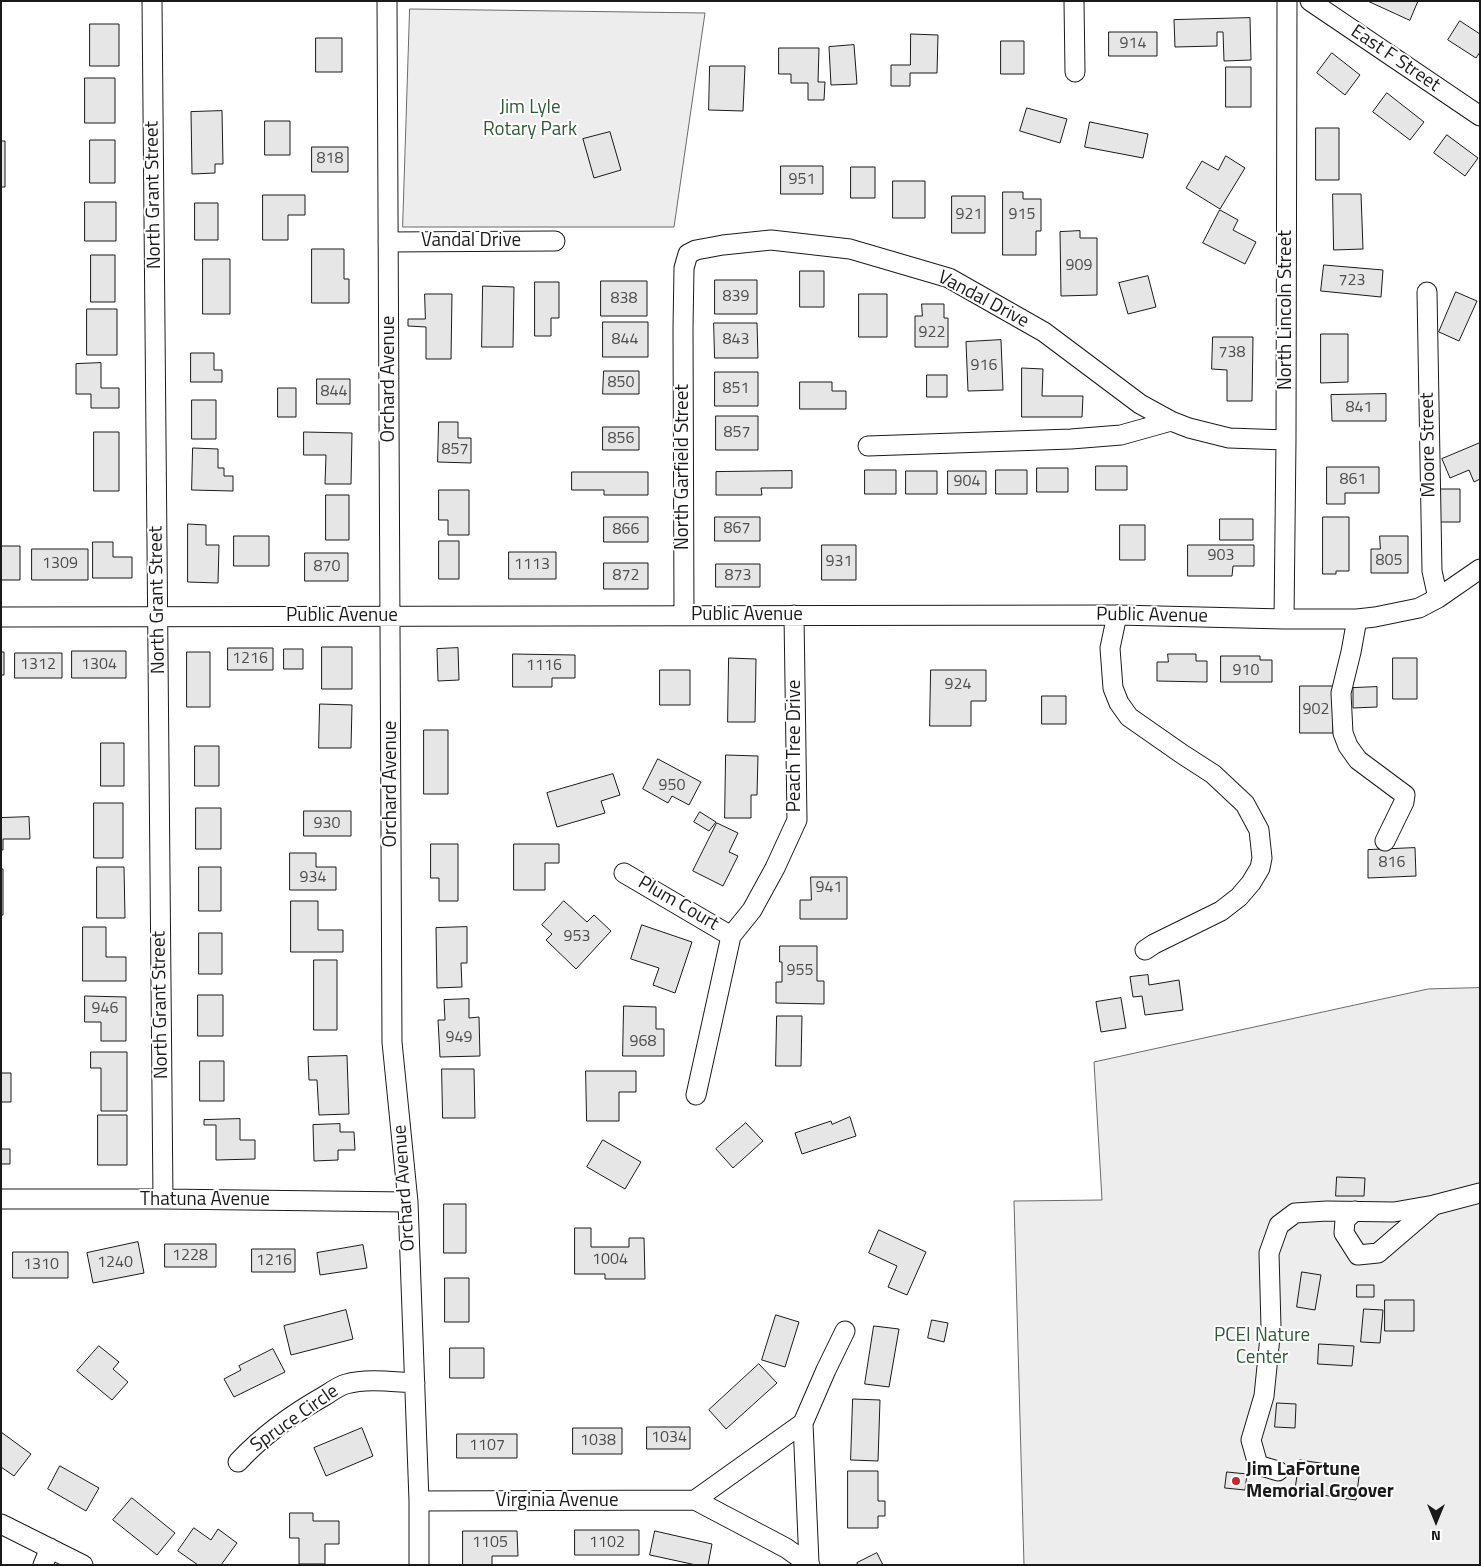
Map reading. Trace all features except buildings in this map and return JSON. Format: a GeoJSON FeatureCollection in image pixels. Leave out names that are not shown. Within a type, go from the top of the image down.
{"type":"FeatureCollection","features":[{"type":"Feature","properties":{"kind":"street","name":"North Grant Street"},"geometry":{"type":"LineString","coordinates":[[152,1],[163,1199]]}},
{"type":"Feature","properties":{"kind":"street","name":"Orchard Avenue"},"geometry":{"type":"LineString","coordinates":[[387,1],[392,1042],[408,1202],[419,1501],[419,1565]]}},
{"type":"Feature","properties":{"kind":"street"},"geometry":{"type":"LineString","coordinates":[[1074,1],[1075,72]]}},
{"type":"Feature","properties":{"kind":"street","name":"North Lincoln Street"},"geometry":{"type":"LineString","coordinates":[[1284,618],[1287,1]]}},
{"type":"Feature","properties":{"kind":"street","name":"East F Street"},"geometry":{"type":"LineString","coordinates":[[1310,1],[1480,116]]}},
{"type":"Feature","properties":{"kind":"street","name":"Vandal Drive"},"geometry":{"type":"LineString","coordinates":[[683,318],[684,268],[688,254],[696,250],[771,240],[850,249],[949,278],[1044,332],[1140,404],[1172,422],[1229,438],[1286,440]]}},
{"type":"Feature","properties":{"kind":"street","name":"Vandal Drive"},"geometry":{"type":"LineString","coordinates":[[388,242],[555,241]]}},
{"type":"Feature","properties":{"kind":"street","name":"Moore Street"},"geometry":{"type":"LineString","coordinates":[[1427,292],[1432,571],[1438,598]]}},
{"type":"Feature","properties":{"kind":"street","name":"North Garfield Street"},"geometry":{"type":"LineString","coordinates":[[683,318],[684,616]]}},
{"type":"Feature","properties":{"kind":"street"},"geometry":{"type":"LineString","coordinates":[[868,446],[1071,439],[1121,435],[1172,422]]}},
{"type":"Feature","properties":{"kind":"street","name":"Public Avenue"},"geometry":{"type":"LineString","coordinates":[[1,617],[1117,615],[1357,618],[1375,617],[1419,608],[1438,598],[1480,569]]}},
{"type":"Feature","properties":{"kind":"street","name":"Peach Tree Drive"},"geometry":{"type":"LineString","coordinates":[[696,1095],[731,936],[752,910],[775,868],[796,820],[794,615]]}},
{"type":"Feature","properties":{"kind":"street"},"geometry":{"type":"LineString","coordinates":[[1117,615],[1110,648],[1113,688],[1119,703],[1129,717],[1213,774],[1245,804],[1259,830],[1262,858],[1260,868],[1251,883],[1221,911],[1154,944],[1146,950]]}},
{"type":"Feature","properties":{"kind":"street"},"geometry":{"type":"LineString","coordinates":[[1357,618],[1352,652],[1341,693],[1342,733],[1358,760],[1405,794],[1404,802],[1384,841]]}},
{"type":"Feature","properties":{"kind":"street","name":"Plum Court"},"geometry":{"type":"LineString","coordinates":[[624,873],[731,936]]}},
{"type":"Feature","properties":{"kind":"street"},"geometry":{"type":"LineString","coordinates":[[1278,1471],[1258,1465],[1251,1440],[1264,1396],[1271,1327],[1269,1253],[1279,1225],[1295,1213],[1394,1212],[1434,1205],[1480,1193]]}},
{"type":"Feature","properties":{"kind":"street","name":"Thatuna Avenue"},"geometry":{"type":"LineString","coordinates":[[1,1199],[408,1202]]}},
{"type":"Feature","properties":{"kind":"street"},"geometry":{"type":"LineString","coordinates":[[1355,1211],[1345,1220],[1344,1233],[1358,1255],[1378,1253],[1434,1205]]}},
{"type":"Feature","properties":{"kind":"street"},"geometry":{"type":"LineString","coordinates":[[810,1564],[803,1423],[826,1370],[846,1331]]}},
{"type":"Feature","properties":{"kind":"street","name":"Spruce Circle"},"geometry":{"type":"LineString","coordinates":[[238,1462],[254,1444],[281,1424],[314,1401],[344,1384],[366,1381],[415,1383]]}},
{"type":"Feature","properties":{"kind":"street"},"geometry":{"type":"LineString","coordinates":[[803,1423],[695,1500],[786,1548],[810,1564]]}},
{"type":"Feature","properties":{"kind":"street","name":"Virginia Avenue"},"geometry":{"type":"LineString","coordinates":[[419,1501],[695,1500]]}},
{"type":"Feature","properties":{"kind":"street"},"geometry":{"type":"LineString","coordinates":[[1,1524],[46,1557],[84,1565]]}},
{"type":"Feature","properties":{"kind":"green space","name":"Jim Lyle Rotary Park"},"geometry":{"type":"Polygon","coordinates":[[[410,9],[705,13],[674,227],[403,227],[410,9]]]}},
{"type":"Feature","properties":{"kind":"green space","name":"PCEI Nature Center"},"geometry":{"type":"Polygon","coordinates":[[[1480,988],[1480,1565],[1024,1565],[1014,1201],[1102,1200],[1094,1062],[1428,989],[1480,988]]]}},
{"type":"Feature","properties":{"kind":"place","name":"Jim LaFortune Memorial Groover"},"geometry":{"type":"Point","coordinates":[1236,1481]}}]}
